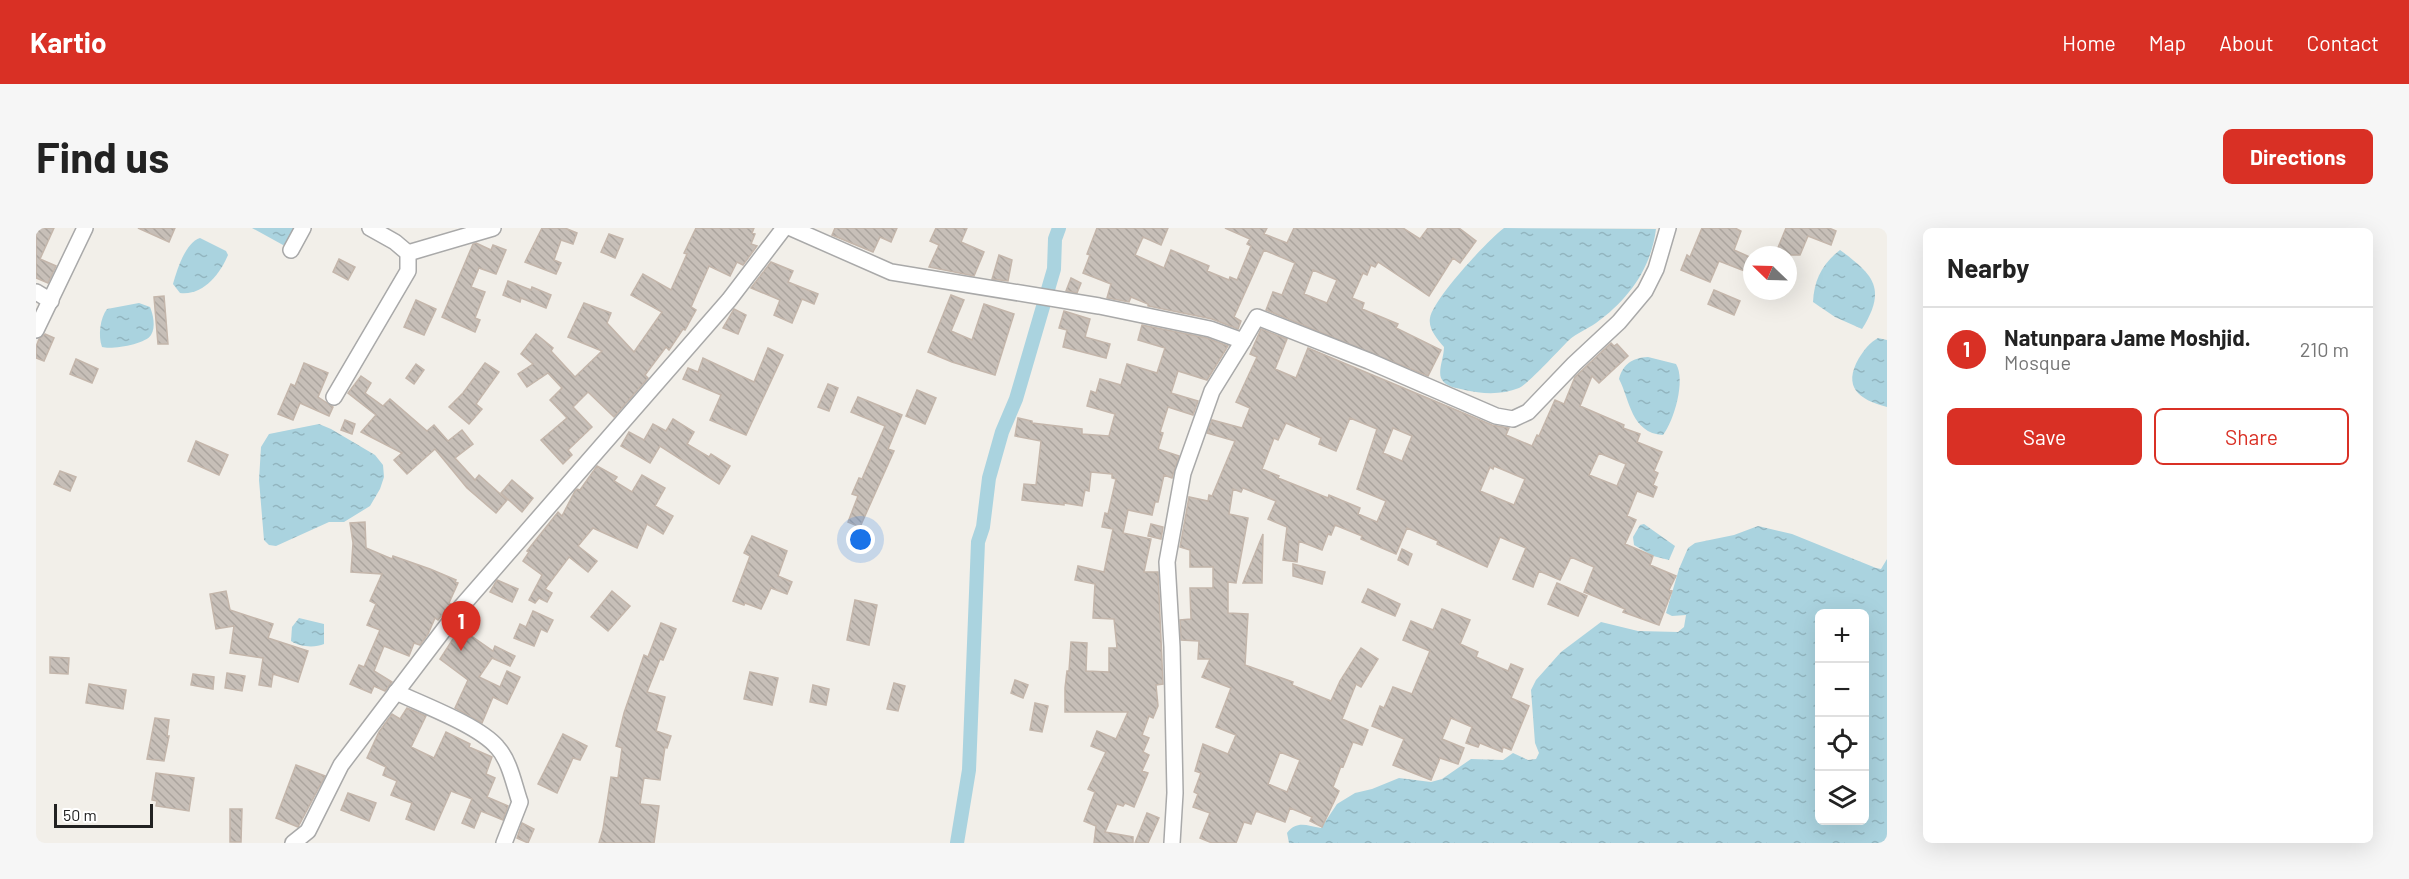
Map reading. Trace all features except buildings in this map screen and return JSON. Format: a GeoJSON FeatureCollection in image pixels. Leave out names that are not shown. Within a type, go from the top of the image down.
{"type":"FeatureCollection","features":[{"type":"Feature","properties":{"kind":"street"},"geometry":{"type":"LineString","coordinates":[[36,330],[85,228]]}},
{"type":"Feature","properties":{"kind":"street"},"geometry":{"type":"LineString","coordinates":[[291,250],[303,228]]}},
{"type":"Feature","properties":{"kind":"street"},"geometry":{"type":"LineString","coordinates":[[334,397],[408,271],[408,253],[395,242],[370,228]]}},
{"type":"Feature","properties":{"kind":"street"},"geometry":{"type":"LineString","coordinates":[[408,253],[493,228]]}},
{"type":"Feature","properties":{"kind":"street"},"geometry":{"type":"LineString","coordinates":[[293,843],[308,831],[341,765],[460,607],[729,300],[784,228]]}},
{"type":"Feature","properties":{"kind":"street"},"geometry":{"type":"LineString","coordinates":[[791,228],[891,272],[1099,306],[1210,329],[1243,341]]}},
{"type":"Feature","properties":{"kind":"street"},"geometry":{"type":"LineString","coordinates":[[1172,843],[1174,793],[1172,647],[1167,562],[1182,473],[1212,391],[1257,316],[1370,361],[1496,416],[1513,419],[1528,412],[1619,322],[1645,291],[1656,269],[1668,228]]}},
{"type":"Feature","properties":{"kind":"street"},"geometry":{"type":"LineString","coordinates":[[36,292],[51,301]]}},
{"type":"Feature","properties":{"kind":"street"},"geometry":{"type":"LineString","coordinates":[[396,692],[480,733],[498,747],[508,766],[520,802],[504,843]]}},
{"type":"Feature","properties":{"kind":"water"},"geometry":{"type":"Polygon","coordinates":[[[252,228],[294,228],[286,244],[283,245],[252,228]]]}},
{"type":"Feature","properties":{"kind":"water"},"geometry":{"type":"Polygon","coordinates":[[[1504,228],[1656,229],[1649,257],[1628,294],[1608,314],[1569,340],[1523,385],[1506,392],[1492,393],[1452,387],[1441,378],[1444,347],[1432,329],[1430,318],[1433,309],[1450,285],[1474,257],[1504,228]]]}},
{"type":"Feature","properties":{"kind":"water"},"geometry":{"type":"Polygon","coordinates":[[[200,238],[226,251],[228,255],[210,282],[196,291],[180,293],[173,284],[182,258],[190,245],[200,238]]]}},
{"type":"Feature","properties":{"kind":"water"},"geometry":{"type":"Polygon","coordinates":[[[1840,250],[1861,267],[1873,284],[1874,303],[1862,329],[1835,317],[1813,302],[1820,273],[1828,261],[1840,250]]]}},
{"type":"Feature","properties":{"kind":"water"},"geometry":{"type":"Polygon","coordinates":[[[139,303],[150,307],[154,324],[151,335],[143,341],[128,346],[102,347],[100,327],[107,309],[139,303]]]}},
{"type":"Feature","properties":{"kind":"water"},"geometry":{"type":"Polygon","coordinates":[[[1878,338],[1887,340],[1887,407],[1861,396],[1856,391],[1852,377],[1859,358],[1878,338]]]}},
{"type":"Feature","properties":{"kind":"water"},"geometry":{"type":"Polygon","coordinates":[[[1648,357],[1676,364],[1679,371],[1677,400],[1671,420],[1663,435],[1652,433],[1638,422],[1619,379],[1623,369],[1629,363],[1648,357]]]}},
{"type":"Feature","properties":{"kind":"water"},"geometry":{"type":"Polygon","coordinates":[[[319,424],[375,455],[383,465],[384,477],[380,489],[370,506],[344,522],[329,522],[276,546],[269,545],[264,540],[259,480],[261,447],[269,434],[319,424]]]}},
{"type":"Feature","properties":{"kind":"water"},"geometry":{"type":"Polygon","coordinates":[[[1644,524],[1675,546],[1669,560],[1653,556],[1634,545],[1633,537],[1640,525],[1644,524]]]}},
{"type":"Feature","properties":{"kind":"water"},"geometry":{"type":"Polygon","coordinates":[[[1758,526],[1792,534],[1876,568],[1881,569],[1887,559],[1887,843],[1289,843],[1287,833],[1295,826],[1321,828],[1337,804],[1355,793],[1399,778],[1431,782],[1442,779],[1471,759],[1503,760],[1513,753],[1528,760],[1536,759],[1539,753],[1535,743],[1531,690],[1536,680],[1561,652],[1601,622],[1638,631],[1678,632],[1684,627],[1686,615],[1672,616],[1666,613],[1679,569],[1688,548],[1695,543],[1734,535],[1758,526]]]}},
{"type":"Feature","properties":{"kind":"water"},"geometry":{"type":"Polygon","coordinates":[[[299,618],[324,624],[324,644],[307,646],[291,641],[292,627],[299,618]]]}},
{"type":"Feature","properties":{"kind":"waterway"},"geometry":{"type":"LineString","coordinates":[[957,843],[969,770],[978,542],[983,527],[989,478],[1002,432],[1016,399],[1054,269],[1055,239],[1059,228]]}},
{"type":"Feature","properties":{"kind":"place","name":"Natunpara Jame Moshjid."},"geometry":{"type":"Point","coordinates":[461,651]}}]}
